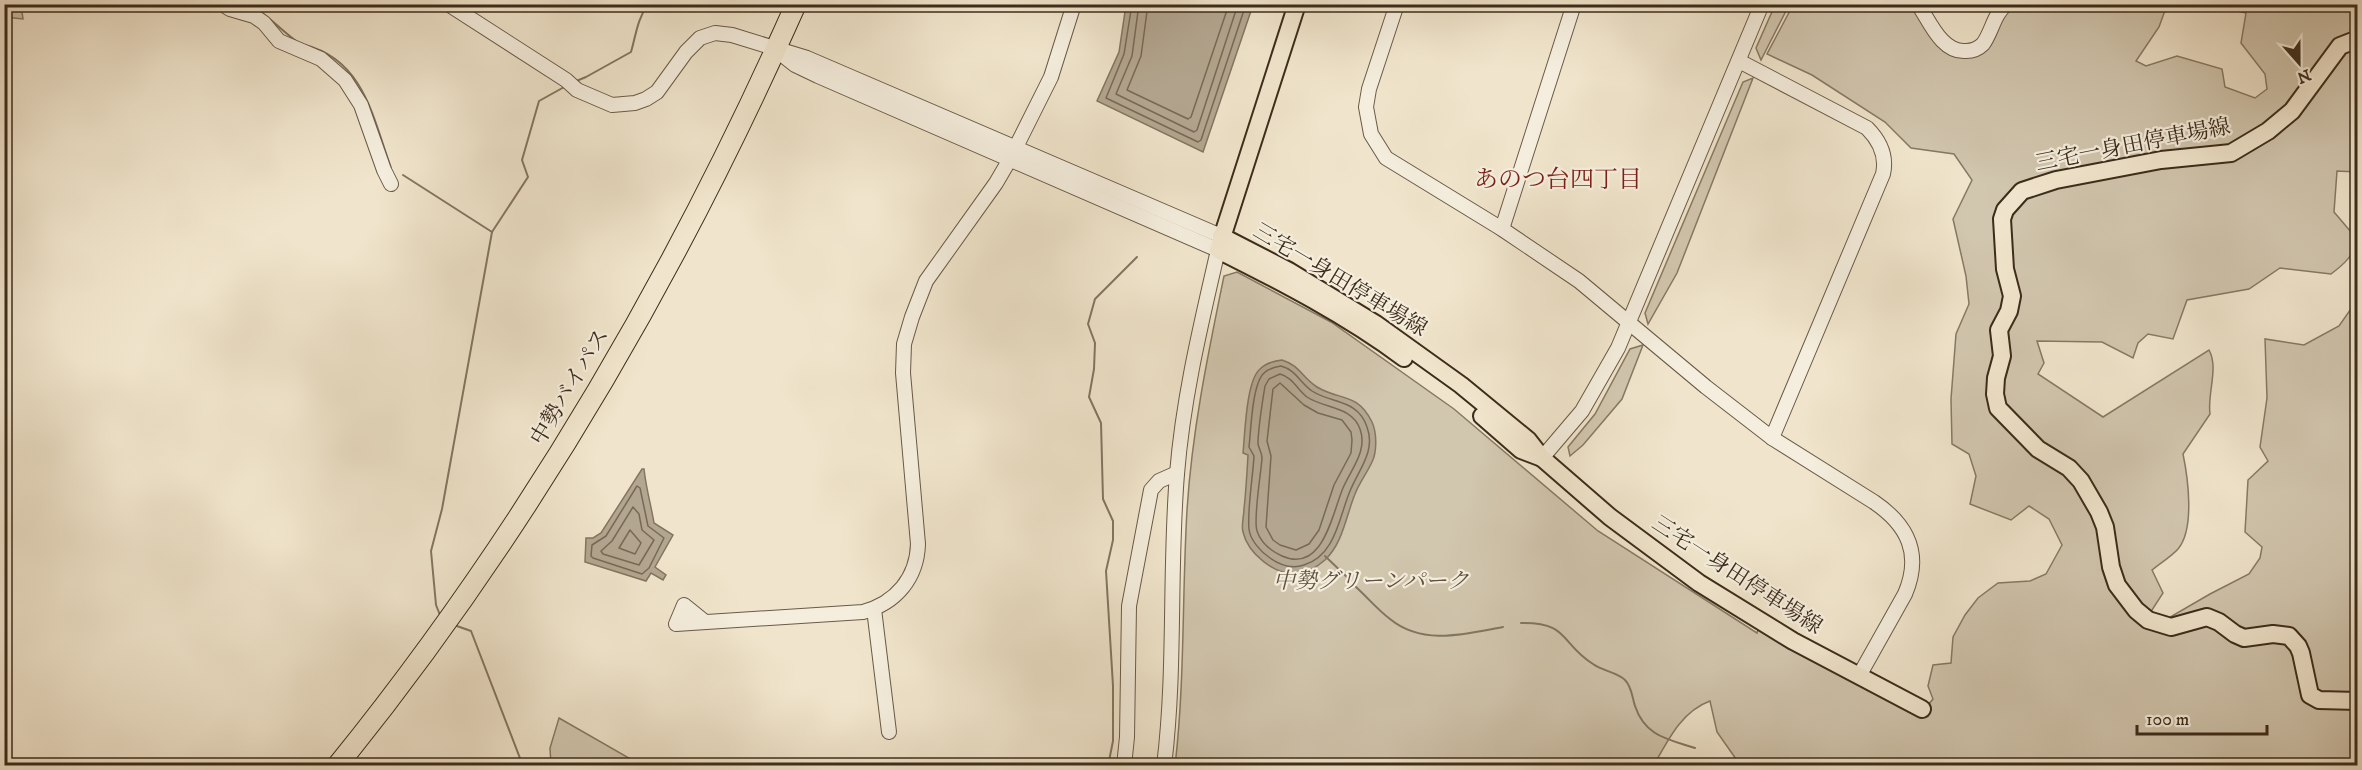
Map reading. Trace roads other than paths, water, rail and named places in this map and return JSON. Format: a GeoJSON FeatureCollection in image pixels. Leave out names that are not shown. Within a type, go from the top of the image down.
{"type":"FeatureCollection","features":[{"type":"Feature","properties":{"kind":"highway","name":"中勢バイパス"},"geometry":{"type":"LineString","coordinates":[[341,761],[459,602],[540,483],[643,313],[718,170],[796,4]]}},
{"type":"Feature","properties":{"kind":"main road","name":"三宅一身田停車場線"},"geometry":{"type":"LineString","coordinates":[[1297,4],[1220,243],[1277,280],[1340,315],[1445,387],[1521,450],[1542,458],[1610,517],[1699,583],[1783,635],[1922,709]]}},
{"type":"Feature","properties":{"kind":"main road","name":"三宅一身田停車場線"},"geometry":{"type":"LineString","coordinates":[[2358,39],[2340,46],[2292,111],[2268,131],[2231,153],[2152,161],[2056,180],[2022,191],[2006,210],[2002,219],[2005,269],[2012,296],[2009,311],[1999,330],[2002,356],[1996,378],[1995,394],[1998,408],[2038,449],[2069,468],[2080,481],[2105,527],[2117,585],[2141,615],[2171,627],[2210,618],[2244,638],[2284,634],[2298,646],[2304,661],[2310,694],[2319,700],[2358,701]]}},
{"type":"Feature","properties":{"kind":"street"},"geometry":{"type":"LineString","coordinates":[[222,4],[230,9],[254,16],[264,23],[279,41],[321,59],[345,80],[361,105],[391,184]]}},
{"type":"Feature","properties":{"kind":"street"},"geometry":{"type":"LineString","coordinates":[[448,4],[566,80],[577,90],[612,105],[635,103],[657,92],[686,52],[700,38],[707,35],[725,33],[807,58],[1013,153],[1220,243],[1189,386],[1177,473],[1164,765]]}},
{"type":"Feature","properties":{"kind":"street"},"geometry":{"type":"LineString","coordinates":[[705,622],[855,613],[874,609],[891,599],[912,572],[917,554],[903,354],[912,317],[926,281],[996,183],[1013,153],[1051,77],[1074,4]]}},
{"type":"Feature","properties":{"kind":"street"},"geometry":{"type":"LineString","coordinates":[[1396,4],[1367,97],[1366,116],[1374,141],[1386,158],[1502,229],[1579,281],[1706,387],[1772,438],[1884,509],[1899,524],[1909,542],[1912,565],[1908,587],[1859,676]]}},
{"type":"Feature","properties":{"kind":"street"},"geometry":{"type":"LineString","coordinates":[[1502,229],[1574,4]]}},
{"type":"Feature","properties":{"kind":"street"},"geometry":{"type":"LineString","coordinates":[[1542,458],[1570,428],[1595,391],[1629,322],[1762,4]]}},
{"type":"Feature","properties":{"kind":"street"},"geometry":{"type":"LineString","coordinates":[[1918,4],[1947,46],[1956,51],[1974,50],[1983,44],[2001,9],[2007,4]]}},
{"type":"Feature","properties":{"kind":"street"},"geometry":{"type":"LineString","coordinates":[[1739,61],[1866,128],[1879,142],[1884,157],[1883,174],[1772,438]]}},
{"type":"Feature","properties":{"kind":"street"},"geometry":{"type":"LineString","coordinates":[[1124,765],[1127,737],[1129,606],[1151,490],[1159,481],[1177,473]]}},
{"type":"Feature","properties":{"kind":"street"},"geometry":{"type":"LineString","coordinates":[[874,609],[889,732]]}},
{"type":"Feature","properties":{"kind":"water"},"geometry":{"type":"Polygon","coordinates":[[[1126,5],[1253,5],[1203,152],[1097,101],[1119,52],[1126,5]]]}},
{"type":"Feature","properties":{"kind":"water"},"geometry":{"type":"Polygon","coordinates":[[[1282,360],[1293,365],[1317,387],[1354,401],[1366,412],[1374,426],[1376,437],[1374,458],[1357,490],[1336,546],[1319,565],[1297,574],[1280,571],[1264,562],[1250,548],[1242,529],[1248,455],[1243,453],[1249,396],[1255,375],[1260,369],[1265,365],[1282,360]]]}},
{"type":"Feature","properties":{"kind":"water"},"geometry":{"type":"Polygon","coordinates":[[[644,469],[654,523],[673,535],[655,567],[666,575],[663,580],[651,573],[646,581],[585,562],[586,538],[593,538],[601,533],[644,469]]]}},
{"type":"Feature","properties":{"kind":"waterway"},"geometry":{"type":"LineString","coordinates":[[248,4],[299,43]]}},
{"type":"Feature","properties":{"kind":"waterway"},"geometry":{"type":"LineString","coordinates":[[574,82],[631,52],[639,22],[648,4]]}},
{"type":"Feature","properties":{"kind":"waterway"},"geometry":{"type":"LineString","coordinates":[[305,45],[325,53],[341,64],[353,77],[371,111],[391,168]]}},
{"type":"Feature","properties":{"kind":"waterway"},"geometry":{"type":"LineString","coordinates":[[440,615],[436,605],[431,551],[442,509],[492,232],[528,177],[522,160],[539,101],[566,86]]}},
{"type":"Feature","properties":{"kind":"waterway"},"geometry":{"type":"LineString","coordinates":[[403,175],[492,232]]}},
{"type":"Feature","properties":{"kind":"waterway"},"geometry":{"type":"LineString","coordinates":[[1108,766],[1113,741],[1113,686],[1106,571],[1113,540],[1113,521],[1103,499],[1101,423],[1089,397],[1094,369],[1095,343],[1088,324],[1095,299],[1137,257]]}},
{"type":"Feature","properties":{"kind":"waterway"},"geometry":{"type":"LineString","coordinates":[[1325,556],[1349,579]]}},
{"type":"Feature","properties":{"kind":"waterway"},"geometry":{"type":"LineString","coordinates":[[1356,587],[1390,619],[1416,633],[1445,636],[1503,627]]}},
{"type":"Feature","properties":{"kind":"waterway"},"geometry":{"type":"LineString","coordinates":[[1521,623],[1548,626],[1563,635],[1582,656],[1593,664],[1625,680],[1639,716],[1651,730],[1666,739],[1695,748]]}},
{"type":"Feature","properties":{"kind":"waterway"},"geometry":{"type":"LineString","coordinates":[[454,625],[471,631],[523,766]]}},
{"type":"Feature","properties":{"kind":"district","name":"あのつ台四丁目"},"geometry":{"type":"Point","coordinates":[1558,180]}},
{"type":"Feature","properties":{"kind":"park label","name":"中勢グリーンパーク"},"geometry":{"type":"Point","coordinates":[1371,581]}}]}
